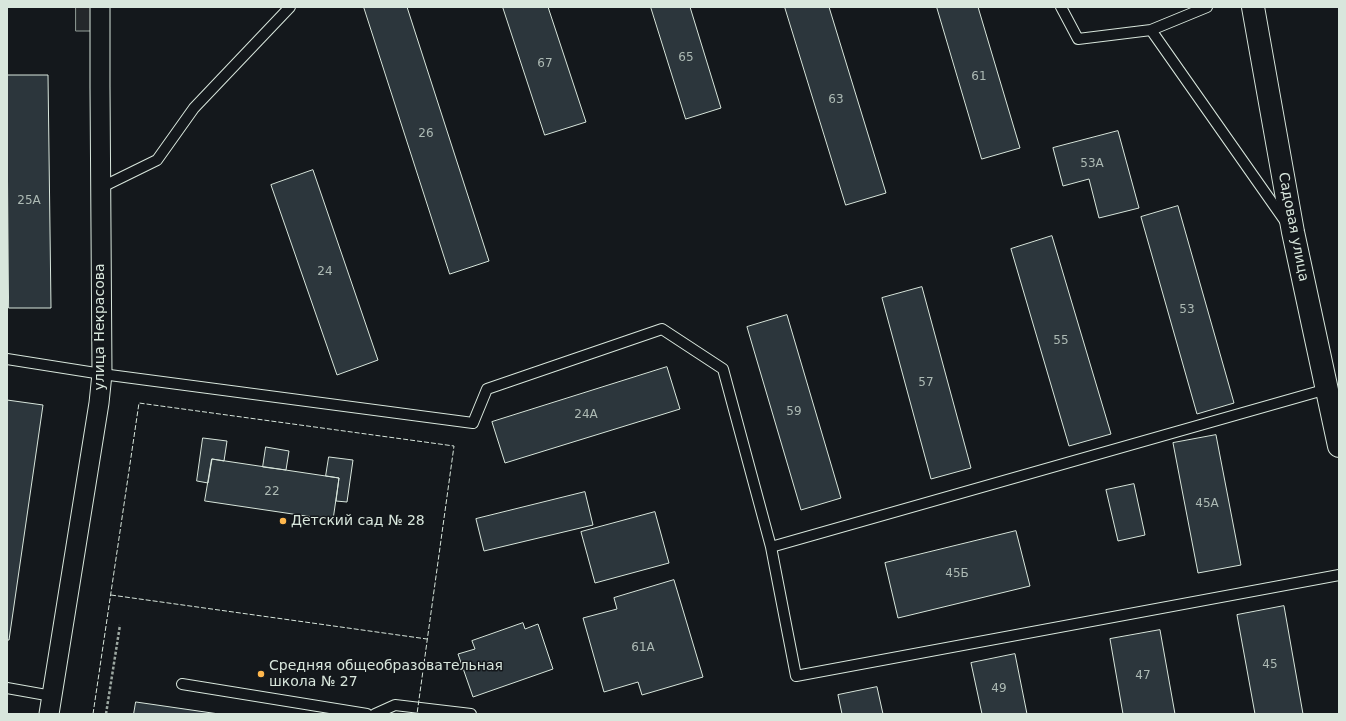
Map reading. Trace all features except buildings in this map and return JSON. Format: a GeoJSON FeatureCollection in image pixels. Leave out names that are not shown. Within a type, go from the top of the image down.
{"type":"FeatureCollection","features":[{"type":"Feature","properties":{"kind":"main road","name":"Садовая улица"},"geometry":{"type":"LineString","coordinates":[[1252,7],[1293,232],[1339,446]]}},
{"type":"Feature","properties":{"kind":"street","name":"улица Некрасова"},"geometry":{"type":"LineString","coordinates":[[50,705],[99,403],[102,374],[100,7]]}},
{"type":"Feature","properties":{"kind":"lane"},"geometry":{"type":"LineString","coordinates":[[100,188],[157,160],[166,150],[194,108],[290,7]]}},
{"type":"Feature","properties":{"kind":"lane"},"geometry":{"type":"LineString","coordinates":[[1061,7],[1078,40],[1151,30],[1207,7]]}},
{"type":"Feature","properties":{"kind":"lane"},"geometry":{"type":"LineString","coordinates":[[1151,30],[1293,232]]}},
{"type":"Feature","properties":{"kind":"lane"},"geometry":{"type":"LineString","coordinates":[[7,359],[102,374],[473,423],[487,389],[662,329],[723,369],[771,547],[796,676],[1339,575]]}},
{"type":"Feature","properties":{"kind":"lane"},"geometry":{"type":"LineString","coordinates":[[771,547],[1327,389]]}},
{"type":"Feature","properties":{"kind":"lane"},"geometry":{"type":"LineString","coordinates":[[182,684],[367,714]]}},
{"type":"Feature","properties":{"kind":"lane"},"geometry":{"type":"LineString","coordinates":[[7,688],[50,705]]}},
{"type":"Feature","properties":{"kind":"lane"},"geometry":{"type":"LineString","coordinates":[[375,714],[395,705],[471,714]]}},
{"type":"Feature","properties":{"kind":"path"},"geometry":{"type":"LineString","coordinates":[[106,714],[120,625]]}},
{"type":"Feature","properties":{"kind":"shaded area"},"geometry":{"type":"Polygon","coordinates":[[[76,7],[92,7],[92,31],[76,31],[76,7]]]}},
{"type":"Feature","properties":{"kind":"fence"},"geometry":{"type":"LineString","coordinates":[[93,714],[139,403],[454,446],[417,714]]}},
{"type":"Feature","properties":{"kind":"fence"},"geometry":{"type":"LineString","coordinates":[[111,595],[427,639]]}},
{"type":"Feature","properties":{"kind":"place","name":"Детский сад № 28"},"geometry":{"type":"Point","coordinates":[283,521]}},
{"type":"Feature","properties":{"kind":"place","name":"Средняя общеобразовательная школа № 27"},"geometry":{"type":"Point","coordinates":[261,674]}}]}
